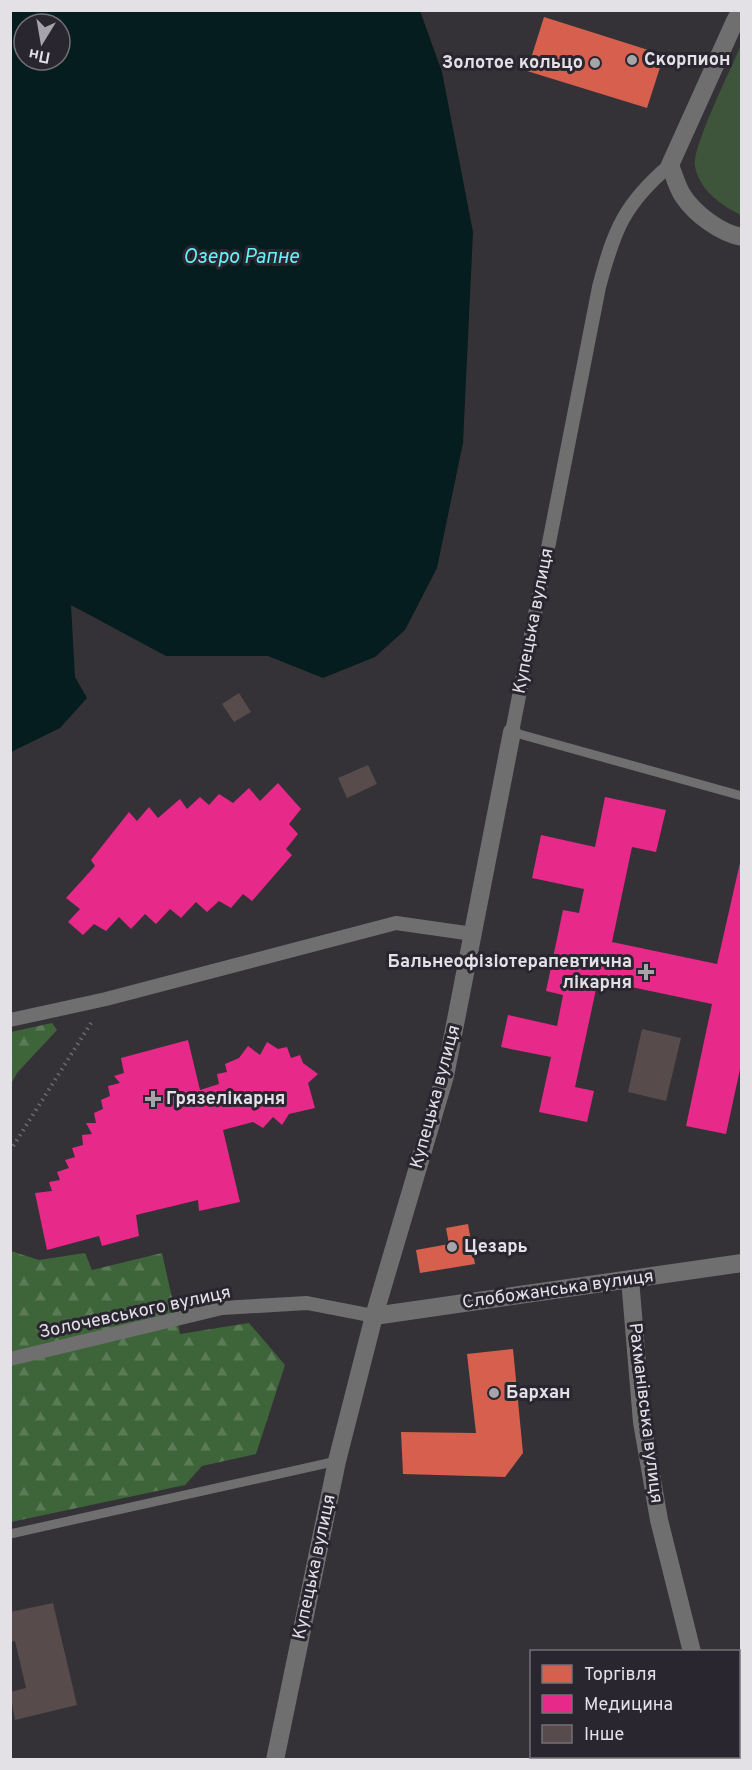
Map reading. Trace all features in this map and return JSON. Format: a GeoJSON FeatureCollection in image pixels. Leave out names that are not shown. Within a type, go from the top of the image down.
{"type":"FeatureCollection","features":[{"type":"Feature","properties":{"kind":"street"},"geometry":{"type":"LineString","coordinates":[[741,10],[670,165],[683,196],[706,220],[741,237]]}},
{"type":"Feature","properties":{"kind":"street","name":"Купецька вулиця"},"geometry":{"type":"LineString","coordinates":[[275,1760],[337,1461],[374,1316],[445,1076],[599,287],[618,226],[631,203],[652,180],[670,165]]}},
{"type":"Feature","properties":{"kind":"street"},"geometry":{"type":"LineString","coordinates":[[10,1020],[106,999],[396,922],[472,934]]}},
{"type":"Feature","properties":{"kind":"street","name":"Слобожанська вулиця"},"geometry":{"type":"LineString","coordinates":[[374,1316],[741,1263]]}},
{"type":"Feature","properties":{"kind":"street","name":"Рахманівська вулиця"},"geometry":{"type":"LineString","coordinates":[[630,1279],[642,1422],[659,1520],[692,1650]]}},
{"type":"Feature","properties":{"kind":"street","name":"Золочевського вулиця"},"geometry":{"type":"LineString","coordinates":[[10,1359],[222,1308],[308,1303],[374,1316]]}},
{"type":"Feature","properties":{"kind":"lane"},"geometry":{"type":"LineString","coordinates":[[512,732],[741,796]]}},
{"type":"Feature","properties":{"kind":"lane"},"geometry":{"type":"LineString","coordinates":[[10,1534],[337,1461]]}},
{"type":"Feature","properties":{"kind":"path"},"geometry":{"type":"LineString","coordinates":[[10,1151],[106,999]]}},
{"type":"Feature","properties":{"kind":"green space"},"geometry":{"type":"Polygon","coordinates":[[[741,45],[741,215],[719,202],[706,190],[697,175],[695,166],[706,125],[741,45]]]}},
{"type":"Feature","properties":{"kind":"green space"},"geometry":{"type":"Polygon","coordinates":[[[52,1023],[57,1030],[17,1073],[11,1084],[11,1032],[52,1023]]]}},
{"type":"Feature","properties":{"kind":"green space"},"geometry":{"type":"Polygon","coordinates":[[[11,1251],[39,1260],[85,1253],[92,1270],[162,1253],[180,1334],[249,1323],[285,1365],[256,1454],[202,1466],[185,1485],[11,1522],[11,1251]]]}},
{"type":"Feature","properties":{"kind":"water","name":"Озеро Рапне"},"geometry":{"type":"Polygon","coordinates":[[[11,10],[420,11],[442,72],[473,232],[463,443],[437,568],[405,630],[375,657],[323,678],[268,656],[166,656],[71,605],[75,677],[87,698],[60,728],[11,752],[11,10]]]}},
{"type":"Feature","properties":{"kind":"building: Торгівля","name":"Золотое кольцо"},"geometry":{"type":"Polygon","coordinates":[[[544,17],[664,55],[647,108],[527,71],[544,17]]]}},
{"type":"Feature","properties":{"kind":"building: Торгівля","name":"Цезарь"},"geometry":{"type":"Polygon","coordinates":[[[468,1224],[475,1264],[420,1273],[416,1250],[449,1244],[446,1228],[468,1224]]]}},
{"type":"Feature","properties":{"kind":"building: Торгівля","name":"Бархан"},"geometry":{"type":"Polygon","coordinates":[[[513,1349],[523,1453],[505,1477],[403,1474],[401,1432],[476,1433],[467,1354],[513,1349]]]}},
{"type":"Feature","properties":{"kind":"building: Медицина"},"geometry":{"type":"Polygon","coordinates":[[[278,783],[301,809],[289,824],[298,834],[286,849],[292,855],[252,901],[243,894],[231,908],[219,901],[207,912],[196,902],[181,918],[170,909],[156,924],[145,914],[131,929],[119,917],[106,931],[94,924],[83,935],[68,922],[80,909],[66,898],[95,866],[91,860],[129,812],[137,821],[149,807],[158,818],[180,799],[187,809],[200,797],[209,805],[219,794],[233,803],[249,788],[260,801],[278,783]]]}},
{"type":"Feature","properties":{"kind":"building: Медицина","name":"Бальнеофізіотерапевтична лікарня"},"geometry":{"type":"Polygon","coordinates":[[[605,797],[666,810],[656,852],[632,847],[612,942],[717,964],[742,854],[742,1060],[726,1134],[686,1126],[712,1004],[598,980],[575,1087],[594,1091],[587,1122],[539,1112],[551,1057],[501,1047],[508,1015],[557,1026],[563,995],[546,991],[563,910],[579,913],[584,889],[532,878],[541,835],[595,847],[605,797]]]}},
{"type":"Feature","properties":{"kind":"building: Медицина"},"geometry":{"type":"Polygon","coordinates":[[[188,1040],[200,1090],[219,1084],[217,1074],[227,1072],[225,1064],[239,1058],[248,1046],[260,1055],[267,1042],[278,1049],[287,1047],[291,1058],[300,1055],[303,1063],[318,1074],[308,1083],[315,1108],[289,1114],[282,1125],[273,1117],[263,1128],[253,1122],[223,1130],[240,1202],[199,1211],[198,1200],[136,1215],[139,1236],[102,1246],[99,1236],[47,1250],[35,1193],[52,1191],[49,1182],[60,1180],[57,1172],[69,1168],[65,1160],[75,1157],[72,1148],[83,1145],[82,1135],[92,1134],[86,1123],[96,1123],[94,1113],[103,1109],[101,1100],[110,1096],[108,1086],[120,1083],[114,1076],[124,1073],[121,1058],[188,1040]]]}},
{"type":"Feature","properties":{"kind":"building: Інше"},"geometry":{"type":"Polygon","coordinates":[[[239,693],[251,712],[234,722],[222,704],[239,693]]]}},
{"type":"Feature","properties":{"kind":"building: Інше"},"geometry":{"type":"Polygon","coordinates":[[[368,765],[377,784],[347,798],[338,778],[368,765]]]}},
{"type":"Feature","properties":{"kind":"building: Інше"},"geometry":{"type":"Polygon","coordinates":[[[642,1029],[681,1038],[666,1101],[628,1092],[642,1029]]]}},
{"type":"Feature","properties":{"kind":"building: Інше"},"geometry":{"type":"Polygon","coordinates":[[[53,1603],[77,1705],[15,1720],[10,1692],[26,1688],[15,1641],[10,1642],[10,1612],[53,1603]]]}},
{"type":"Feature","properties":{"kind":"place","name":"Скорпион"},"geometry":{"type":"Point","coordinates":[632,60]}},
{"type":"Feature","properties":{"kind":"place","name":"Золотое кольцо"},"geometry":{"type":"Point","coordinates":[595,63]}},
{"type":"Feature","properties":{"kind":"place","name":"Бальнеофізіотерапевтична лікарня"},"geometry":{"type":"Point","coordinates":[646,972]}},
{"type":"Feature","properties":{"kind":"place","name":"Грязелікарня"},"geometry":{"type":"Point","coordinates":[153,1099]}},
{"type":"Feature","properties":{"kind":"place","name":"Цезарь"},"geometry":{"type":"Point","coordinates":[452,1247]}},
{"type":"Feature","properties":{"kind":"place","name":"Бархан"},"geometry":{"type":"Point","coordinates":[494,1393]}}]}
